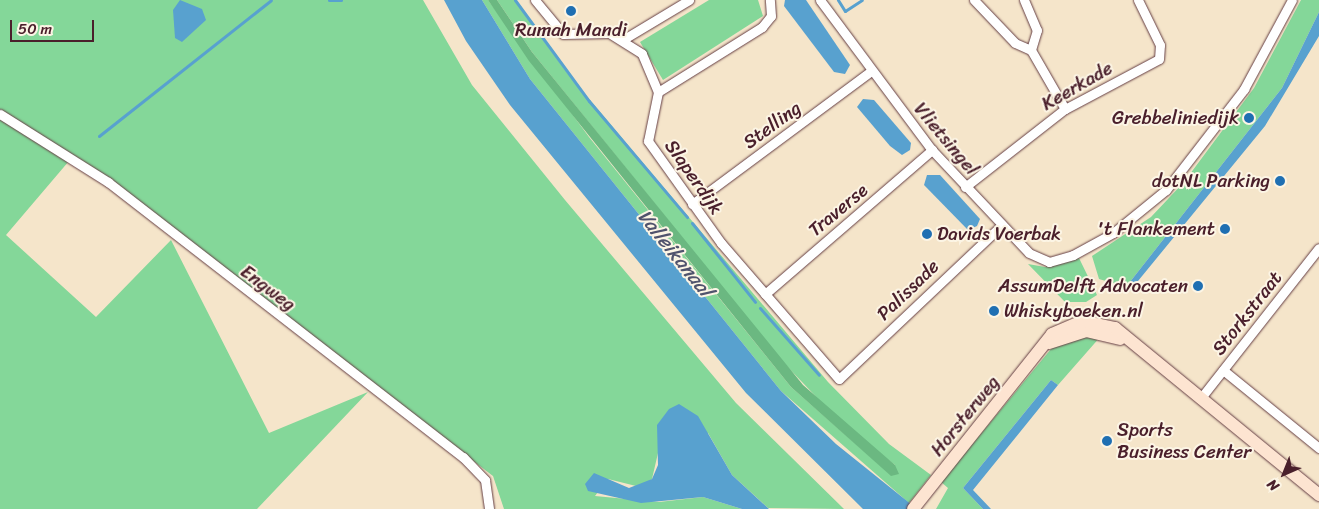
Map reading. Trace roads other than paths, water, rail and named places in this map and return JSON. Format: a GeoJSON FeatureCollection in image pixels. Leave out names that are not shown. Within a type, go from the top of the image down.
{"type":"FeatureCollection","features":[{"type":"Feature","properties":{"kind":"street","name":"Slaperdijk"},"geometry":{"type":"LineString","coordinates":[[535,0],[563,34],[599,31],[624,39],[648,62],[658,92],[648,141],[692,204],[765,294],[839,378]]}},
{"type":"Feature","properties":{"kind":"street"},"geometry":{"type":"LineString","coordinates":[[624,39],[689,0]]}},
{"type":"Feature","properties":{"kind":"street"},"geometry":{"type":"LineString","coordinates":[[658,92],[762,27],[772,16],[770,0]]}},
{"type":"Feature","properties":{"kind":"street","name":"Vlietsingel"},"geometry":{"type":"LineString","coordinates":[[820,0],[870,72],[932,150],[1001,226],[1039,261],[1073,255],[1143,212],[1195,158],[1244,89],[1292,0]]}},
{"type":"Feature","properties":{"kind":"street"},"geometry":{"type":"LineString","coordinates":[[974,0],[1015,43],[1031,50],[1065,108]]}},
{"type":"Feature","properties":{"kind":"street"},"geometry":{"type":"LineString","coordinates":[[1024,0],[1037,30],[1031,50]]}},
{"type":"Feature","properties":{"kind":"street","name":"Keerkade"},"geometry":{"type":"LineString","coordinates":[[965,187],[1065,108],[1159,59],[1160,45],[1138,0]]}},
{"type":"Feature","properties":{"kind":"street","name":"Stelling"},"geometry":{"type":"LineString","coordinates":[[692,204],[870,72]]}},
{"type":"Feature","properties":{"kind":"street","name":"Engweg"},"geometry":{"type":"LineString","coordinates":[[0,114],[108,182],[463,457],[485,480],[489,509]]}},
{"type":"Feature","properties":{"kind":"street","name":"Traverse"},"geometry":{"type":"LineString","coordinates":[[765,294],[932,150]]}},
{"type":"Feature","properties":{"kind":"street","name":"Palissade"},"geometry":{"type":"LineString","coordinates":[[839,378],[1001,226]]}},
{"type":"Feature","properties":{"kind":"street","name":"Storkstraat"},"geometry":{"type":"LineString","coordinates":[[1200,399],[1319,248]]}},
{"type":"Feature","properties":{"kind":"street","name":"Horsterweg"},"geometry":{"type":"LineString","coordinates":[[914,508],[1045,346],[1063,332],[1082,321],[1101,322],[1115,328],[1128,342],[1200,399]]}},
{"type":"Feature","properties":{"kind":"street"},"geometry":{"type":"LineString","coordinates":[[1223,370],[1319,448]]}},
{"type":"Feature","properties":{"kind":"street"},"geometry":{"type":"LineString","coordinates":[[1200,399],[1319,495]]}},
{"type":"Feature","properties":{"kind":"water"},"geometry":{"type":"Polygon","coordinates":[[[180,0],[202,9],[206,20],[182,42],[175,38],[173,10],[180,0]]]}},
{"type":"Feature","properties":{"kind":"water"},"geometry":{"type":"Polygon","coordinates":[[[444,0],[482,0],[530,79],[781,391],[836,444],[917,509],[863,509],[746,393],[510,105],[466,41],[444,0]]]}},
{"type":"Feature","properties":{"kind":"water"},"geometry":{"type":"Polygon","coordinates":[[[785,0],[806,0],[850,65],[845,74],[834,72],[784,6],[785,0]]]}},
{"type":"Feature","properties":{"kind":"water"},"geometry":{"type":"Polygon","coordinates":[[[1319,12],[1319,36],[1265,126],[1129,292],[1126,287],[1282,88],[1319,12]]]}},
{"type":"Feature","properties":{"kind":"water"},"geometry":{"type":"Polygon","coordinates":[[[863,99],[874,100],[911,143],[910,150],[902,155],[890,146],[857,107],[863,99]]]}},
{"type":"Feature","properties":{"kind":"water"},"geometry":{"type":"Polygon","coordinates":[[[927,175],[940,175],[980,219],[977,226],[968,230],[924,185],[927,175]]]}},
{"type":"Feature","properties":{"kind":"water"},"geometry":{"type":"Polygon","coordinates":[[[1051,380],[1058,385],[973,490],[991,509],[983,509],[963,488],[1051,380]]]}},
{"type":"Feature","properties":{"kind":"water"},"geometry":{"type":"Polygon","coordinates":[[[679,404],[698,416],[732,475],[769,509],[742,509],[703,497],[641,503],[588,491],[585,484],[594,473],[629,488],[652,479],[658,465],[657,425],[669,409],[679,404]]]}},
{"type":"Feature","properties":{"kind":"waterway"},"geometry":{"type":"LineString","coordinates":[[99,136],[271,0]]}},
{"type":"Feature","properties":{"kind":"waterway"},"geometry":{"type":"LineString","coordinates":[[329,0],[341,0]]}},
{"type":"Feature","properties":{"kind":"waterway"},"geometry":{"type":"LineString","coordinates":[[515,0],[589,101],[687,217]]}},
{"type":"Feature","properties":{"kind":"waterway"},"geometry":{"type":"LineString","coordinates":[[838,0],[845,11],[862,0]]}},
{"type":"Feature","properties":{"kind":"waterway"},"geometry":{"type":"LineString","coordinates":[[692,223],[755,302]]}},
{"type":"Feature","properties":{"kind":"waterway"},"geometry":{"type":"LineString","coordinates":[[760,308],[819,375]]}},
{"type":"Feature","properties":{"kind":"place","name":"Rumah Mandi"},"geometry":{"type":"Point","coordinates":[571,11]}},
{"type":"Feature","properties":{"kind":"place","name":"Grebbeliniedijk"},"geometry":{"type":"Point","coordinates":[1249,118]}},
{"type":"Feature","properties":{"kind":"place","name":"dotNL Parking"},"geometry":{"type":"Point","coordinates":[1280,181]}},
{"type":"Feature","properties":{"kind":"place","name":"'t Flankement"},"geometry":{"type":"Point","coordinates":[1225,229]}},
{"type":"Feature","properties":{"kind":"place","name":"Davids Voerbak"},"geometry":{"type":"Point","coordinates":[927,234]}},
{"type":"Feature","properties":{"kind":"place","name":"AssumDelft Advocaten"},"geometry":{"type":"Point","coordinates":[1198,286]}},
{"type":"Feature","properties":{"kind":"place","name":"Whiskyboeken.nl"},"geometry":{"type":"Point","coordinates":[994,311]}},
{"type":"Feature","properties":{"kind":"place","name":"Sports Business Center"},"geometry":{"type":"Point","coordinates":[1107,441]}},
{"type":"Feature","properties":{"kind":"water label","name":"Valleikanaal"},"geometry":{"type":"Point","coordinates":[675,253]}}]}
